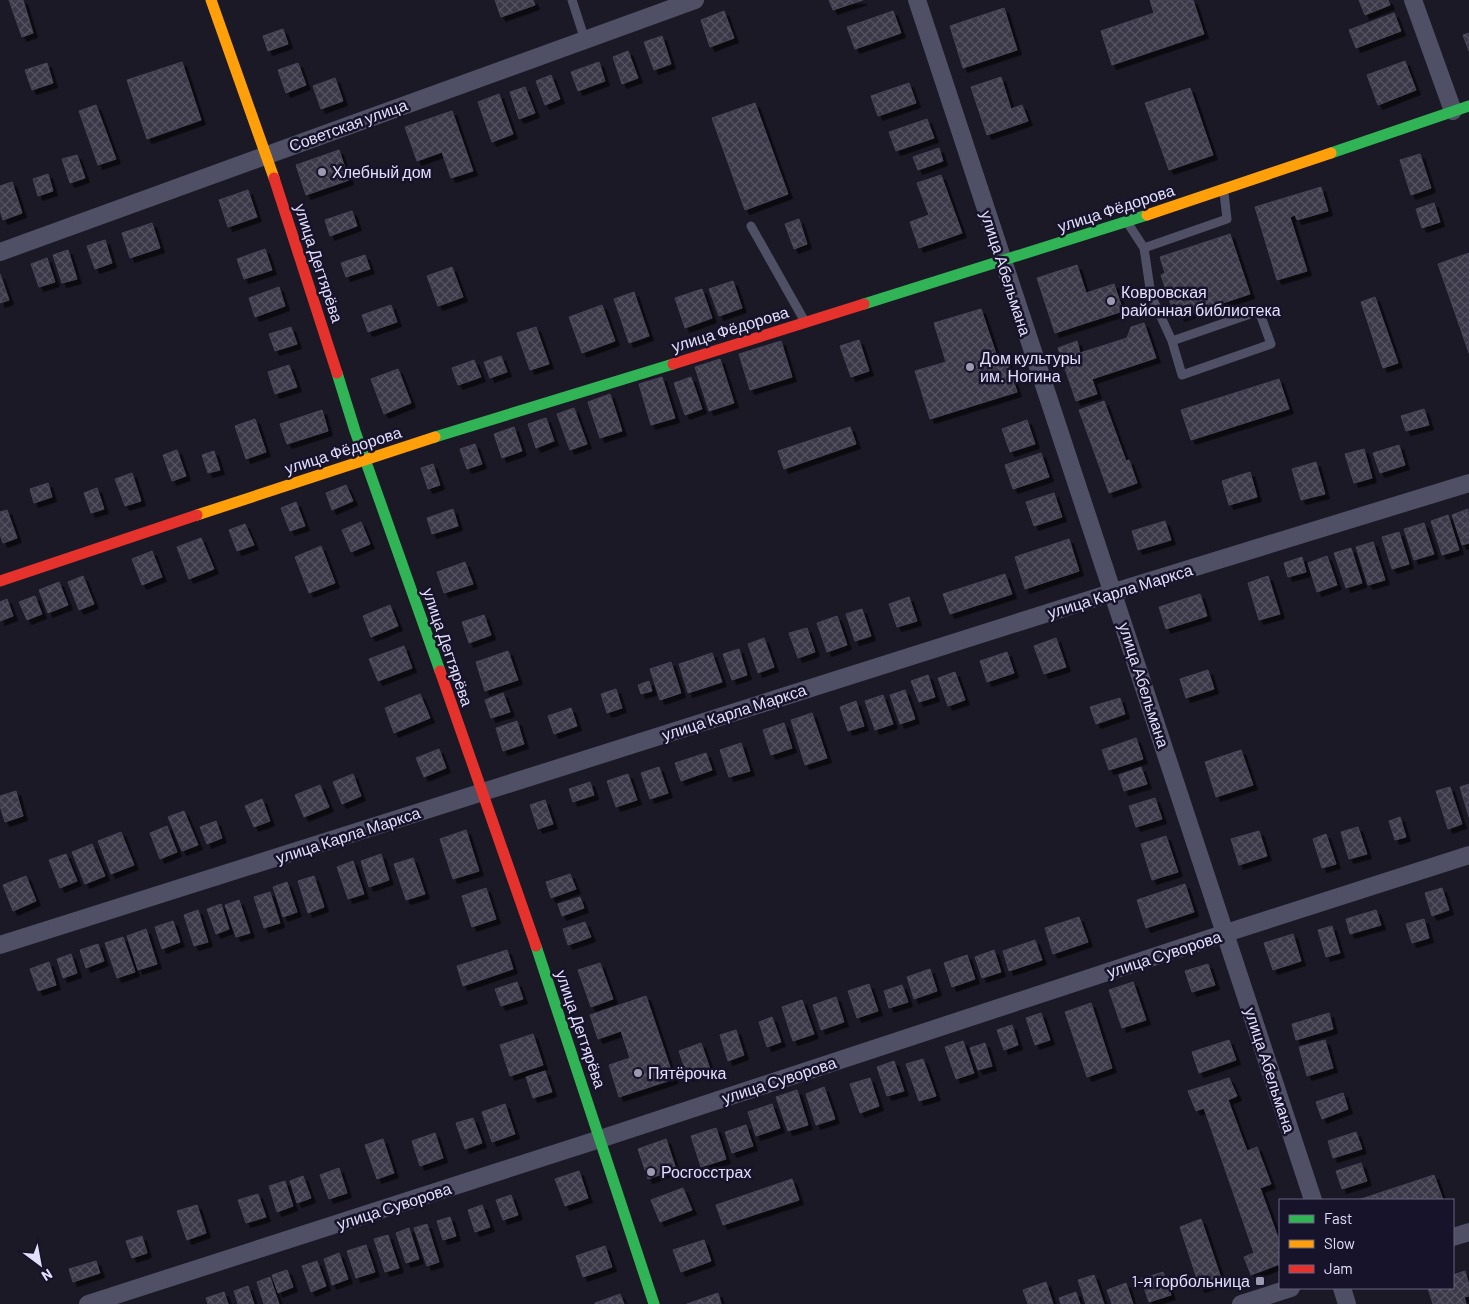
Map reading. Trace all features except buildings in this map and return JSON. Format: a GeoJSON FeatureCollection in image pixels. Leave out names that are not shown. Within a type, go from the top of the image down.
{"type":"FeatureCollection","features":[{"type":"Feature","properties":{"kind":"main road","name":"улица Дегтярёва"},"geometry":{"type":"LineString","coordinates":[[211,0],[267,154],[365,459],[515,884],[654,1304]]}},
{"type":"Feature","properties":{"kind":"main road","name":"улица Фёдорова"},"geometry":{"type":"LineString","coordinates":[[0,582],[365,459],[1128,222],[1461,109]]}},
{"type":"Feature","properties":{"kind":"street","name":"Советская улица"},"geometry":{"type":"LineString","coordinates":[[0,252],[696,0]]}},
{"type":"Feature","properties":{"kind":"street","name":"улица Абельмана"},"geometry":{"type":"LineString","coordinates":[[917,0],[1002,262],[1114,592],[1313,1199]]}},
{"type":"Feature","properties":{"kind":"street"},"geometry":{"type":"LineString","coordinates":[[1413,0],[1461,109]]}},
{"type":"Feature","properties":{"kind":"street","name":"улица Карла Маркса"},"geometry":{"type":"LineString","coordinates":[[0,945],[1114,592],[1469,483]]}},
{"type":"Feature","properties":{"kind":"street","name":"улица Суворова"},"geometry":{"type":"LineString","coordinates":[[88,1304],[1469,855]]}},
{"type":"Feature","properties":{"kind":"street"},"geometry":{"type":"LineString","coordinates":[[1454,1237],[1469,1232]]}},
{"type":"Feature","properties":{"kind":"street"},"geometry":{"type":"LineString","coordinates":[[1241,1304],[1288,1289]]}},
{"type":"Feature","properties":{"kind":"street"},"geometry":{"type":"LineString","coordinates":[[1342,1289],[1347,1304]]}},
{"type":"Feature","properties":{"kind":"lane"},"geometry":{"type":"LineString","coordinates":[[572,0],[585,40]]}},
{"type":"Feature","properties":{"kind":"lane"},"geometry":{"type":"LineString","coordinates":[[1144,248],[1227,219],[1224,189]]}},
{"type":"Feature","properties":{"kind":"lane"},"geometry":{"type":"LineString","coordinates":[[1128,222],[1144,248],[1151,295],[1172,341],[1182,375],[1271,344],[1259,311],[1172,341]]}},
{"type":"Feature","properties":{"kind":"lane"},"geometry":{"type":"LineString","coordinates":[[751,226],[806,323]]}},
{"type":"Feature","properties":{"kind":"traffic: fast"},"geometry":{"type":"LineString","coordinates":[[1331,153],[1469,106]]}},
{"type":"Feature","properties":{"kind":"traffic: fast"},"geometry":{"type":"LineString","coordinates":[[864,304],[1147,215]]}},
{"type":"Feature","properties":{"kind":"traffic: fast"},"geometry":{"type":"LineString","coordinates":[[435,437],[673,364]]}},
{"type":"Feature","properties":{"kind":"traffic: fast"},"geometry":{"type":"LineString","coordinates":[[337,373],[355,431],[440,671]]}},
{"type":"Feature","properties":{"kind":"traffic: fast"},"geometry":{"type":"LineString","coordinates":[[536,946],[654,1304]]}},
{"type":"Feature","properties":{"kind":"traffic: slow"},"geometry":{"type":"LineString","coordinates":[[211,0],[274,178]]}},
{"type":"Feature","properties":{"kind":"traffic: slow"},"geometry":{"type":"LineString","coordinates":[[1147,215],[1331,153]]}},
{"type":"Feature","properties":{"kind":"traffic: slow"},"geometry":{"type":"LineString","coordinates":[[197,515],[435,437]]}},
{"type":"Feature","properties":{"kind":"traffic: jam"},"geometry":{"type":"LineString","coordinates":[[274,178],[337,373]]}},
{"type":"Feature","properties":{"kind":"traffic: jam"},"geometry":{"type":"LineString","coordinates":[[673,364],[864,304]]}},
{"type":"Feature","properties":{"kind":"traffic: jam"},"geometry":{"type":"LineString","coordinates":[[0,581],[197,515]]}},
{"type":"Feature","properties":{"kind":"traffic: jam"},"geometry":{"type":"LineString","coordinates":[[440,671],[536,946]]}},
{"type":"Feature","properties":{"kind":"place","name":"Хлебный дом"},"geometry":{"type":"Point","coordinates":[322,172]}},
{"type":"Feature","properties":{"kind":"place","name":"Ковровская районная библиотека"},"geometry":{"type":"Point","coordinates":[1111,301]}},
{"type":"Feature","properties":{"kind":"place","name":"Дом культуры им. Ногина"},"geometry":{"type":"Point","coordinates":[970,367]}},
{"type":"Feature","properties":{"kind":"place","name":"Пятёрочка"},"geometry":{"type":"Point","coordinates":[638,1073]}},
{"type":"Feature","properties":{"kind":"place","name":"Росгосстрах"},"geometry":{"type":"Point","coordinates":[651,1172]}},
{"type":"Feature","properties":{"kind":"place","name":"1-я горбольница"},"geometry":{"type":"Point","coordinates":[1260,1281]}}]}
